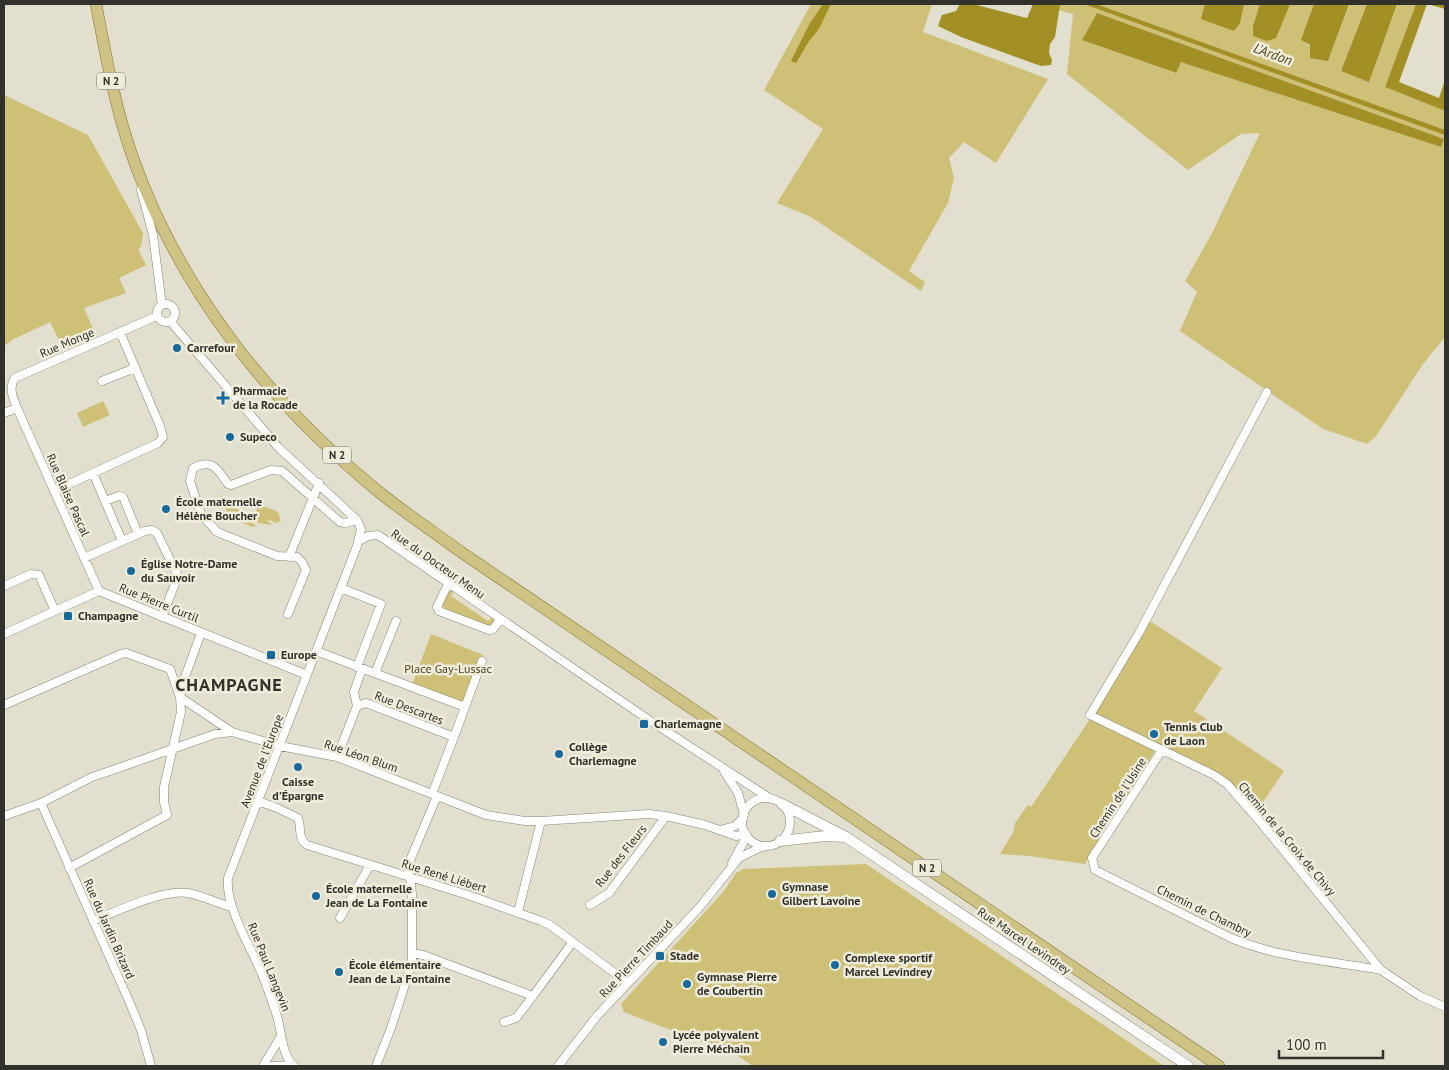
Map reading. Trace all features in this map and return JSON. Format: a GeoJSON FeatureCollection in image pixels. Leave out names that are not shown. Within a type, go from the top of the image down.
{"type":"FeatureCollection","features":[{"type":"Feature","properties":{"kind":"main road","name":"N 2"},"geometry":{"type":"LineString","coordinates":[[96,4],[115,98],[132,156],[142,182],[179,260],[214,318],[260,376],[306,425],[364,480],[398,508],[461,552],[1219,1066]]}},
{"type":"Feature","properties":{"kind":"street"},"geometry":{"type":"LineString","coordinates":[[132,156],[152,235],[162,305],[157,311],[157,316],[162,322],[170,321]]}},
{"type":"Feature","properties":{"kind":"street"},"geometry":{"type":"LineString","coordinates":[[162,305],[168,305],[173,308],[174,314],[170,321]]}},
{"type":"Feature","properties":{"kind":"street","name":"Rue Monge"},"geometry":{"type":"LineString","coordinates":[[17,408],[10,384],[15,378],[157,316]]}},
{"type":"Feature","properties":{"kind":"street"},"geometry":{"type":"LineString","coordinates":[[170,321],[278,447],[357,520],[361,529],[359,541]]}},
{"type":"Feature","properties":{"kind":"street"},"geometry":{"type":"LineString","coordinates":[[54,491],[158,443],[163,437],[120,332]]}},
{"type":"Feature","properties":{"kind":"street"},"geometry":{"type":"LineString","coordinates":[[102,380],[135,368]]}},
{"type":"Feature","properties":{"kind":"street","name":"Chemin de la Croix de Chivy"},"geometry":{"type":"LineString","coordinates":[[1267,392],[1139,632],[1090,715],[1214,775],[1226,784],[1257,818],[1381,970],[1420,996],[1445,1007]]}},
{"type":"Feature","properties":{"kind":"street"},"geometry":{"type":"LineString","coordinates":[[4,413],[17,408]]}},
{"type":"Feature","properties":{"kind":"street","name":"Rue Blaise Pascal"},"geometry":{"type":"LineString","coordinates":[[17,408],[99,591]]}},
{"type":"Feature","properties":{"kind":"street"},"geometry":{"type":"LineString","coordinates":[[288,614],[306,570],[302,562],[297,557],[277,556],[216,532],[201,514],[190,481],[193,468],[210,464],[231,485],[271,470],[282,470],[340,522],[345,523],[357,520]]}},
{"type":"Feature","properties":{"kind":"street"},"geometry":{"type":"LineString","coordinates":[[93,473],[122,541]]}},
{"type":"Feature","properties":{"kind":"street"},"geometry":{"type":"LineString","coordinates":[[289,557],[319,483]]}},
{"type":"Feature","properties":{"kind":"street"},"geometry":{"type":"LineString","coordinates":[[105,501],[119,496],[123,497],[138,534]]}},
{"type":"Feature","properties":{"kind":"street"},"geometry":{"type":"LineString","coordinates":[[84,558],[138,534],[152,530],[157,533],[177,572],[178,578],[162,617]]}},
{"type":"Feature","properties":{"kind":"street","name":"Rue du Docteur Menu"},"geometry":{"type":"LineString","coordinates":[[359,541],[368,536],[378,535],[500,620],[771,799]]}},
{"type":"Feature","properties":{"kind":"street","name":"Avenue de l'Europe"},"geometry":{"type":"LineString","coordinates":[[232,907],[228,891],[228,878],[359,541]]}},
{"type":"Feature","properties":{"kind":"street"},"geometry":{"type":"LineString","coordinates":[[4,586],[31,574],[39,574],[55,611]]}},
{"type":"Feature","properties":{"kind":"street"},"geometry":{"type":"LineString","coordinates":[[448,584],[437,607],[439,612],[489,630],[493,629],[500,620]]}},
{"type":"Feature","properties":{"kind":"street","name":"Rue Descartes"},"geometry":{"type":"LineString","coordinates":[[337,757],[357,706],[354,692],[381,604],[341,588]]}},
{"type":"Feature","properties":{"kind":"street","name":"Rue Pierre Curtil"},"geometry":{"type":"LineString","coordinates":[[4,634],[99,591],[307,675]]}},
{"type":"Feature","properties":{"kind":"street"},"geometry":{"type":"LineString","coordinates":[[375,673],[396,621]]}},
{"type":"Feature","properties":{"kind":"street"},"geometry":{"type":"LineString","coordinates":[[180,697],[201,633]]}},
{"type":"Feature","properties":{"kind":"street"},"geometry":{"type":"LineString","coordinates":[[316,651],[465,707]]}},
{"type":"Feature","properties":{"kind":"street"},"geometry":{"type":"LineString","coordinates":[[4,705],[121,654],[126,653],[170,669],[180,697],[181,712],[164,787],[164,802],[167,815],[69,868]]}},
{"type":"Feature","properties":{"kind":"street","name":"Rue Descartes"},"geometry":{"type":"LineString","coordinates":[[376,1066],[410,971],[412,953],[412,894],[409,867],[411,858],[482,661]]}},
{"type":"Feature","properties":{"kind":"street"},"geometry":{"type":"LineString","coordinates":[[180,697],[232,732]]}},
{"type":"Feature","properties":{"kind":"street","name":"Rue Descartes"},"geometry":{"type":"LineString","coordinates":[[357,706],[366,703],[454,737]]}},
{"type":"Feature","properties":{"kind":"street","name":"Rue Léon Blum"},"geometry":{"type":"LineString","coordinates":[[4,816],[41,803],[92,778],[215,734],[232,732],[280,746],[337,757],[486,815],[525,821],[541,821],[649,814],[666,816],[736,836],[746,835]]}},
{"type":"Feature","properties":{"kind":"street","name":"Chemin de l'Usine"},"geometry":{"type":"LineString","coordinates":[[1092,858],[1162,750]]}},
{"type":"Feature","properties":{"kind":"street","name":"Rue du Docteur Menu"},"geometry":{"type":"LineString","coordinates":[[724,769],[738,793],[743,816]]}},
{"type":"Feature","properties":{"kind":"street"},"geometry":{"type":"LineString","coordinates":[[720,830],[735,826],[752,803],[758,800],[771,799],[782,804],[787,810],[790,823],[789,830],[780,841]]}},
{"type":"Feature","properties":{"kind":"street","name":"Rue René Liébert"},"geometry":{"type":"LineString","coordinates":[[258,801],[296,816],[299,821],[301,838],[307,845],[518,912],[550,925],[628,983]]}},
{"type":"Feature","properties":{"kind":"street","name":"Rue du Jardin Brizard"},"geometry":{"type":"LineString","coordinates":[[41,803],[132,1008],[151,1066]]}},
{"type":"Feature","properties":{"kind":"street","name":"Rue Marcel Levindrey"},"geometry":{"type":"LineString","coordinates":[[782,804],[846,837],[1188,1066]]}},
{"type":"Feature","properties":{"kind":"street","name":"Rue des Fleurs"},"geometry":{"type":"LineString","coordinates":[[590,905],[609,893],[666,816]]}},
{"type":"Feature","properties":{"kind":"street"},"geometry":{"type":"LineString","coordinates":[[743,816],[743,826],[746,835],[755,843],[766,846],[780,841],[826,836],[846,837]]}},
{"type":"Feature","properties":{"kind":"street"},"geometry":{"type":"LineString","coordinates":[[518,912],[541,821]]}},
{"type":"Feature","properties":{"kind":"street"},"geometry":{"type":"LineString","coordinates":[[720,830],[732,838],[736,846],[736,853]]}},
{"type":"Feature","properties":{"kind":"street","name":"Rue Pierre Timbaud"},"geometry":{"type":"LineString","coordinates":[[731,867],[746,835]]}},
{"type":"Feature","properties":{"kind":"street","name":"Rue Pierre Timbaud"},"geometry":{"type":"LineString","coordinates":[[558,1066],[597,1016],[700,908],[739,858],[766,846]]}},
{"type":"Feature","properties":{"kind":"street","name":"Chemin de Chambry"},"geometry":{"type":"LineString","coordinates":[[1092,858],[1095,870],[1231,938],[1254,947],[1381,970]]}},
{"type":"Feature","properties":{"kind":"street"},"geometry":{"type":"LineString","coordinates":[[340,918],[370,866]]}},
{"type":"Feature","properties":{"kind":"street"},"geometry":{"type":"LineString","coordinates":[[93,921],[175,892],[196,895],[232,907]]}},
{"type":"Feature","properties":{"kind":"street","name":"Rue Paul Langevin"},"geometry":{"type":"LineString","coordinates":[[232,907],[268,991],[287,1057],[293,1066]]}},
{"type":"Feature","properties":{"kind":"street"},"geometry":{"type":"LineString","coordinates":[[504,1022],[516,1018],[572,942]]}},
{"type":"Feature","properties":{"kind":"street"},"geometry":{"type":"LineString","coordinates":[[412,953],[423,955],[533,996]]}},
{"type":"Feature","properties":{"kind":"street"},"geometry":{"type":"LineString","coordinates":[[263,1066],[281,1036]]}},
{"type":"Feature","properties":{"kind":"street"},"geometry":{"type":"LineString","coordinates":[[272,1066],[293,1066]]}},
{"type":"Feature","properties":{"kind":"green space"},"geometry":{"type":"Polygon","coordinates":[[[811,4],[932,4],[923,32],[1048,79],[996,163],[964,142],[949,158],[954,178],[948,203],[909,271],[925,282],[921,291],[811,217],[777,203],[823,129],[764,90],[811,4]]]}},
{"type":"Feature","properties":{"kind":"green space"},"geometry":{"type":"Polygon","coordinates":[[[1035,4],[1314,4],[1302,40],[1328,61],[1349,4],[1367,4],[1341,71],[1369,81],[1397,4],[1416,4],[1385,87],[1445,111],[1445,337],[1423,364],[1376,436],[1367,444],[1323,429],[1180,331],[1197,292],[1185,281],[1211,235],[1260,133],[1241,134],[1188,170],[1067,74],[1073,14],[1035,4]],[[1097,13],[1082,40],[1175,73],[1181,61],[1441,147],[1444,139],[1097,13]]]}},
{"type":"Feature","properties":{"kind":"green space"},"geometry":{"type":"Polygon","coordinates":[[[4,95],[88,135],[143,233],[141,247],[138,249],[146,265],[119,278],[126,293],[84,308],[94,331],[62,346],[50,322],[14,339],[4,346],[4,95]]]}},
{"type":"Feature","properties":{"kind":"green space"},"geometry":{"type":"Polygon","coordinates":[[[103,401],[110,415],[83,427],[77,413],[103,401]]]}},
{"type":"Feature","properties":{"kind":"green space"},"geometry":{"type":"Polygon","coordinates":[[[220,495],[256,526],[253,527],[230,518],[220,495]]]}},
{"type":"Feature","properties":{"kind":"green space"},"geometry":{"type":"Polygon","coordinates":[[[257,507],[266,507],[278,512],[281,521],[276,523],[270,520],[267,521],[273,525],[258,523],[255,518],[257,507]]]}},
{"type":"Feature","properties":{"kind":"green space"},"geometry":{"type":"Polygon","coordinates":[[[454,590],[451,596],[488,621],[492,617],[494,620],[493,625],[487,628],[445,612],[442,604],[447,591],[454,590]]]}},
{"type":"Feature","properties":{"kind":"green space","name":"Tennis Club de Laon"},"geometry":{"type":"Polygon","coordinates":[[[1150,621],[1222,668],[1194,711],[1284,771],[1255,814],[1224,778],[1158,746],[1085,864],[1000,854],[1013,833],[1015,823],[1028,805],[1031,807],[1088,722],[1147,623],[1150,621]]]}},
{"type":"Feature","properties":{"kind":"green space","name":"Place Gay-Lussac"},"geometry":{"type":"Polygon","coordinates":[[[431,634],[483,655],[465,704],[412,685],[431,634]]]}},
{"type":"Feature","properties":{"kind":"green space","name":"Complexe sportif Marcel Levindrey"},"geometry":{"type":"Polygon","coordinates":[[[866,864],[1164,1066],[753,1066],[738,1056],[624,1012],[621,1004],[724,891],[736,873],[743,869],[866,864]]]}},
{"type":"Feature","properties":{"kind":"shaded area"},"geometry":{"type":"Polygon","coordinates":[[[823,4],[831,4],[819,29],[809,41],[796,63],[791,61],[810,23],[823,4]]]}},
{"type":"Feature","properties":{"kind":"shaded area"},"geometry":{"type":"Polygon","coordinates":[[[960,4],[973,4],[1027,18],[1033,4],[1060,5],[1055,37],[1050,44],[1051,65],[1041,66],[961,37],[938,26],[942,15],[956,11],[960,4]]]}},
{"type":"Feature","properties":{"kind":"shaded area"},"geometry":{"type":"Polygon","coordinates":[[[1084,4],[1096,4],[1445,130],[1445,135],[1084,4]]]}},
{"type":"Feature","properties":{"kind":"shaded area"},"geometry":{"type":"Polygon","coordinates":[[[1205,4],[1244,4],[1240,23],[1234,31],[1201,19],[1205,4]]]}},
{"type":"Feature","properties":{"kind":"shaded area"},"geometry":{"type":"Polygon","coordinates":[[[1260,4],[1290,4],[1276,38],[1267,41],[1253,36],[1253,26],[1260,4]]]}},
{"type":"Feature","properties":{"kind":"shaded area"},"geometry":{"type":"Polygon","coordinates":[[[1314,4],[1349,4],[1328,61],[1310,58],[1310,45],[1301,40],[1314,4]]]}},
{"type":"Feature","properties":{"kind":"shaded area"},"geometry":{"type":"Polygon","coordinates":[[[1367,4],[1397,4],[1369,82],[1341,71],[1367,4]]]}},
{"type":"Feature","properties":{"kind":"shaded area"},"geometry":{"type":"Polygon","coordinates":[[[1416,4],[1427,4],[1399,82],[1439,98],[1445,80],[1445,111],[1385,87],[1416,4]]]}},
{"type":"Feature","properties":{"kind":"shaded area"},"geometry":{"type":"Polygon","coordinates":[[[1427,4],[1445,4],[1445,9],[1427,4]]]}},
{"type":"Feature","properties":{"kind":"shaded area"},"geometry":{"type":"Polygon","coordinates":[[[1097,13],[1444,139],[1441,147],[1181,62],[1176,73],[1082,40],[1097,13]]]}},
{"type":"Feature","properties":{"kind":"place","name":"Carrefour"},"geometry":{"type":"Point","coordinates":[177,348]}},
{"type":"Feature","properties":{"kind":"place","name":"Pharmacie de la Rocade"},"geometry":{"type":"Point","coordinates":[223,398]}},
{"type":"Feature","properties":{"kind":"place","name":"Supeco"},"geometry":{"type":"Point","coordinates":[230,437]}},
{"type":"Feature","properties":{"kind":"place","name":"École maternelle Hélène Boucher"},"geometry":{"type":"Point","coordinates":[166,509]}},
{"type":"Feature","properties":{"kind":"place","name":"Église Notre-Dame du Sauvoir"},"geometry":{"type":"Point","coordinates":[131,571]}},
{"type":"Feature","properties":{"kind":"place","name":"Champagne"},"geometry":{"type":"Point","coordinates":[68,616]}},
{"type":"Feature","properties":{"kind":"place","name":"Europe"},"geometry":{"type":"Point","coordinates":[271,655]}},
{"type":"Feature","properties":{"kind":"place","name":"Charlemagne"},"geometry":{"type":"Point","coordinates":[644,724]}},
{"type":"Feature","properties":{"kind":"place","name":"Tennis Club de Laon"},"geometry":{"type":"Point","coordinates":[1154,734]}},
{"type":"Feature","properties":{"kind":"place","name":"Collège Charlemagne"},"geometry":{"type":"Point","coordinates":[559,754]}},
{"type":"Feature","properties":{"kind":"place","name":"Caisse d'Épargne"},"geometry":{"type":"Point","coordinates":[298,767]}},
{"type":"Feature","properties":{"kind":"place","name":"Gymnase Gilbert Lavoine"},"geometry":{"type":"Point","coordinates":[772,894]}},
{"type":"Feature","properties":{"kind":"place","name":"École maternelle Jean de La Fontaine"},"geometry":{"type":"Point","coordinates":[316,896]}},
{"type":"Feature","properties":{"kind":"place","name":"Stade"},"geometry":{"type":"Point","coordinates":[660,956]}},
{"type":"Feature","properties":{"kind":"place","name":"Complexe sportif Marcel Levindrey"},"geometry":{"type":"Point","coordinates":[835,965]}},
{"type":"Feature","properties":{"kind":"place","name":"École élémentaire Jean de La Fontaine"},"geometry":{"type":"Point","coordinates":[339,972]}},
{"type":"Feature","properties":{"kind":"place","name":"Gymnase Pierre de Coubertin"},"geometry":{"type":"Point","coordinates":[687,984]}},
{"type":"Feature","properties":{"kind":"place","name":"Lycée polyvalent Pierre Méchain"},"geometry":{"type":"Point","coordinates":[663,1042]}},
{"type":"Feature","properties":{"kind":"district","name":"CHAMPAGNE"},"geometry":{"type":"Point","coordinates":[229,685]}},
{"type":"Feature","properties":{"kind":"water label","name":"L'Ardon"},"geometry":{"type":"Point","coordinates":[1273,54]}}]}
